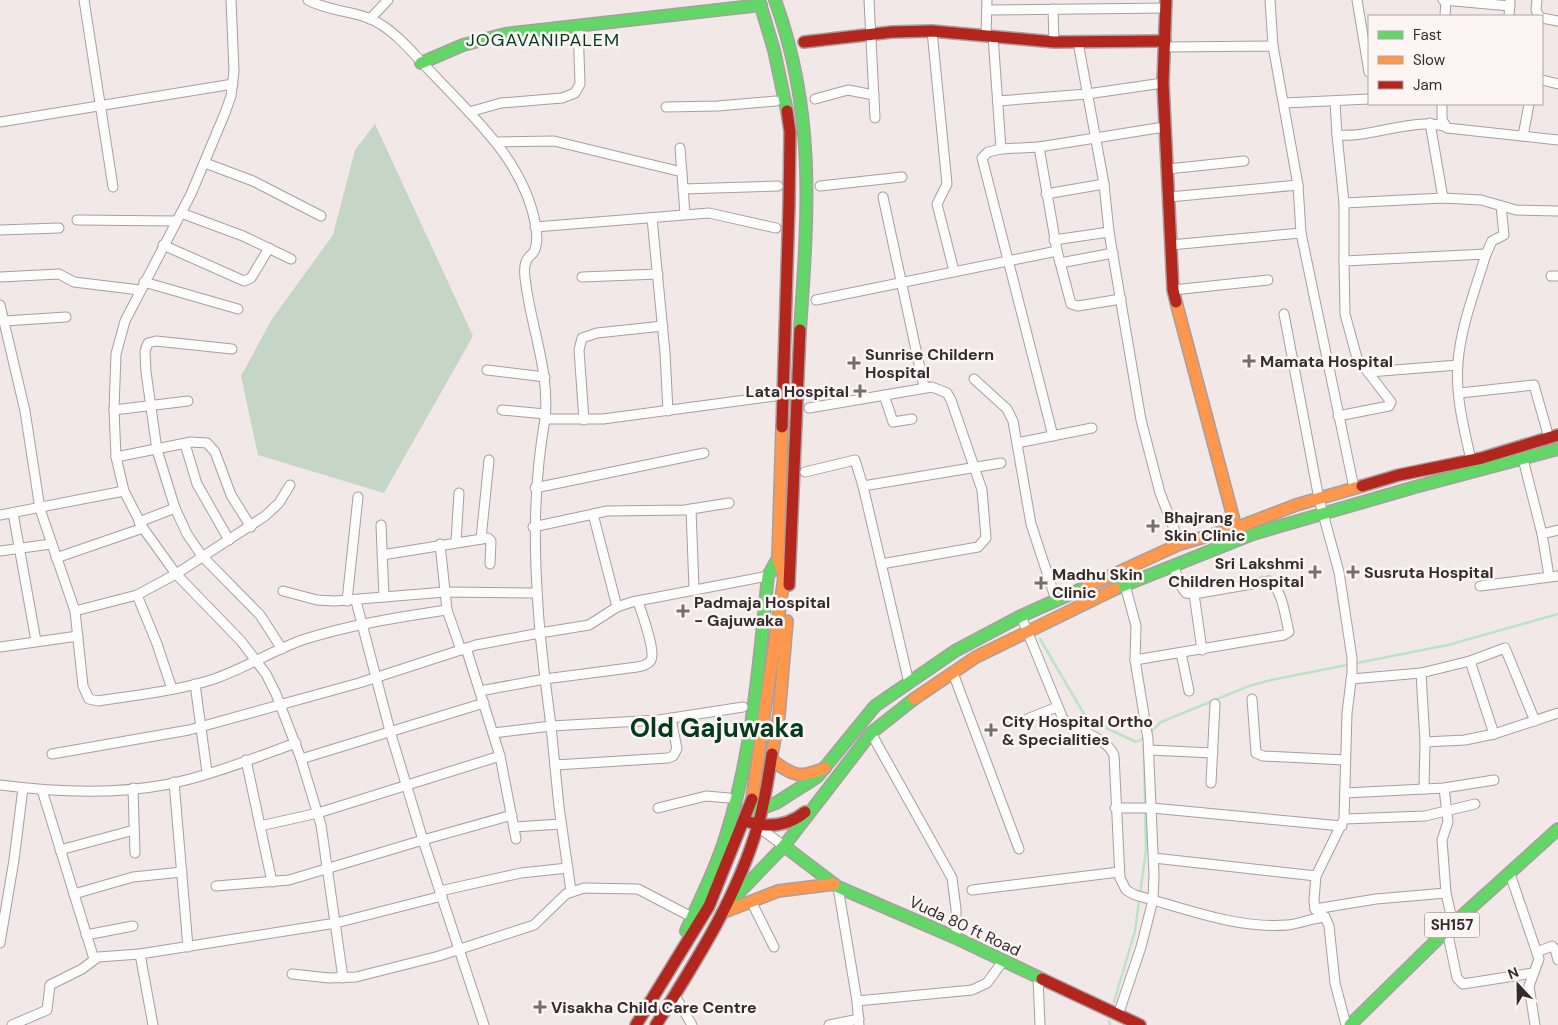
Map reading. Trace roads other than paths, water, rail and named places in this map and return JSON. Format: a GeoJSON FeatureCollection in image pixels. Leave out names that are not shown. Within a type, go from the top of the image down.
{"type":"FeatureCollection","features":[{"type":"Feature","properties":{"kind":"main road"},"geometry":{"type":"LineString","coordinates":[[656,1025],[703,950],[726,908],[758,826],[763,808],[779,715],[792,548],[797,381],[803,308],[805,140],[803,110],[793,57],[776,0]]}},
{"type":"Feature","properties":{"kind":"main road"},"geometry":{"type":"LineString","coordinates":[[421,62],[449,48],[483,37],[760,3],[774,50],[786,102],[790,132],[790,172],[778,553],[784,578],[757,774],[745,821],[709,906],[693,935],[682,949],[636,1025]]}},
{"type":"Feature","properties":{"kind":"main road"},"geometry":{"type":"LineString","coordinates":[[1166,4],[1163,83],[1164,127],[1168,169],[1173,290],[1236,528]]}},
{"type":"Feature","properties":{"kind":"main road"},"geometry":{"type":"LineString","coordinates":[[804,42],[871,34],[932,31],[1054,42],[1164,44]]}},
{"type":"Feature","properties":{"kind":"main road"},"geometry":{"type":"LineString","coordinates":[[750,807],[763,808],[801,789],[825,768],[866,715],[955,652],[1021,616],[1180,544],[1236,528],[1296,505],[1399,475],[1471,460],[1554,436]]}},
{"type":"Feature","properties":{"kind":"main road"},"geometry":{"type":"LineString","coordinates":[[726,908],[784,846],[871,733],[886,719],[976,657],[1125,585],[1253,534],[1558,449]]}},
{"type":"Feature","properties":{"kind":"main road"},"geometry":{"type":"LineString","coordinates":[[682,949],[686,931],[727,832],[737,795],[752,718],[768,576],[778,553],[792,548],[804,547]]}},
{"type":"Feature","properties":{"kind":"main road"},"geometry":{"type":"LineString","coordinates":[[772,760],[797,777],[806,776],[825,768]]}},
{"type":"Feature","properties":{"kind":"main road"},"geometry":{"type":"LineString","coordinates":[[745,821],[758,826],[778,825],[793,821],[820,799]]}},
{"type":"Feature","properties":{"kind":"main road","name":"SH157"},"geometry":{"type":"LineString","coordinates":[[1356,1022],[1450,927],[1558,829]]}},
{"type":"Feature","properties":{"kind":"main road","name":"Vuda 80 ft Road"},"geometry":{"type":"LineString","coordinates":[[784,846],[836,886],[956,938],[1140,1025]]}},
{"type":"Feature","properties":{"kind":"main road"},"geometry":{"type":"LineString","coordinates":[[723,873],[736,880]]}},
{"type":"Feature","properties":{"kind":"main road"},"geometry":{"type":"LineString","coordinates":[[726,908],[778,891],[836,886]]}},
{"type":"Feature","properties":{"kind":"street"},"geometry":{"type":"LineString","coordinates":[[84,0],[113,187]]}},
{"type":"Feature","properties":{"kind":"street"},"geometry":{"type":"LineString","coordinates":[[231,0],[234,29],[233,84],[225,113],[205,163],[142,286],[125,321],[118,342],[114,410],[116,457],[124,491],[141,525],[176,574],[257,661],[280,706],[302,758],[318,813],[329,869],[343,978]]}},
{"type":"Feature","properties":{"kind":"street"},"geometry":{"type":"LineString","coordinates":[[370,18],[388,0]]}},
{"type":"Feature","properties":{"kind":"street"},"geometry":{"type":"LineString","coordinates":[[869,0],[875,118]]}},
{"type":"Feature","properties":{"kind":"street"},"geometry":{"type":"LineString","coordinates":[[987,0],[998,101],[1001,149]]}},
{"type":"Feature","properties":{"kind":"street"},"geometry":{"type":"LineString","coordinates":[[1270,0],[1273,46],[1298,185],[1301,233],[1354,488]]}},
{"type":"Feature","properties":{"kind":"street"},"geometry":{"type":"LineString","coordinates":[[1357,0],[1368,66]]}},
{"type":"Feature","properties":{"kind":"street"},"geometry":{"type":"LineString","coordinates":[[1445,15],[1445,0],[1510,3]]}},
{"type":"Feature","properties":{"kind":"street"},"geometry":{"type":"LineString","coordinates":[[1536,0],[1536,10],[1540,15]]}},
{"type":"Feature","properties":{"kind":"street"},"geometry":{"type":"LineString","coordinates":[[312,1],[331,10],[370,18],[392,32],[497,142],[517,172],[536,227],[535,248],[525,263],[525,277],[545,378],[545,416],[535,488],[536,594],[561,824],[571,891]]}},
{"type":"Feature","properties":{"kind":"street"},"geometry":{"type":"LineString","coordinates":[[987,10],[1166,4]]}},
{"type":"Feature","properties":{"kind":"street"},"geometry":{"type":"LineString","coordinates":[[1054,9],[1054,42]]}},
{"type":"Feature","properties":{"kind":"street"},"geometry":{"type":"LineString","coordinates":[[1543,17],[1558,21]]}},
{"type":"Feature","properties":{"kind":"street"},"geometry":{"type":"LineString","coordinates":[[469,112],[501,103],[562,98],[575,93],[580,84],[581,76],[578,25]]}},
{"type":"Feature","properties":{"kind":"street"},"geometry":{"type":"LineString","coordinates":[[932,31],[947,184],[937,204],[954,271]]}},
{"type":"Feature","properties":{"kind":"street"},"geometry":{"type":"LineString","coordinates":[[1078,42],[1104,184],[1109,232],[1141,420],[1160,493],[1180,544]]}},
{"type":"Feature","properties":{"kind":"street"},"geometry":{"type":"LineString","coordinates":[[1164,44],[1273,46]]}},
{"type":"Feature","properties":{"kind":"street"},"geometry":{"type":"LineString","coordinates":[[1543,80],[1558,84]]}},
{"type":"Feature","properties":{"kind":"street"},"geometry":{"type":"LineString","coordinates":[[998,101],[1087,94],[1163,83]]}},
{"type":"Feature","properties":{"kind":"street"},"geometry":{"type":"LineString","coordinates":[[0,122],[233,84]]}},
{"type":"Feature","properties":{"kind":"street"},"geometry":{"type":"LineString","coordinates":[[815,99],[848,90],[874,95]]}},
{"type":"Feature","properties":{"kind":"street"},"geometry":{"type":"LineString","coordinates":[[1284,103],[1368,99]]}},
{"type":"Feature","properties":{"kind":"street"},"geometry":{"type":"LineString","coordinates":[[666,106],[718,106],[776,102]]}},
{"type":"Feature","properties":{"kind":"street"},"geometry":{"type":"LineString","coordinates":[[1334,102],[1344,203],[1345,314],[1357,358],[1390,397],[1391,402],[1389,406],[1338,416]]}},
{"type":"Feature","properties":{"kind":"street"},"geometry":{"type":"LineString","coordinates":[[1442,105],[1444,126]]}},
{"type":"Feature","properties":{"kind":"street"},"geometry":{"type":"LineString","coordinates":[[1523,136],[1529,105]]}},
{"type":"Feature","properties":{"kind":"street"},"geometry":{"type":"LineString","coordinates":[[1337,135],[1351,136],[1430,123],[1447,128],[1558,140]]}},
{"type":"Feature","properties":{"kind":"street"},"geometry":{"type":"LineString","coordinates":[[1430,123],[1443,198]]}},
{"type":"Feature","properties":{"kind":"street"},"geometry":{"type":"LineString","coordinates":[[1053,436],[982,158],[988,152],[1001,149],[1039,146],[1164,127]]}},
{"type":"Feature","properties":{"kind":"street"},"geometry":{"type":"LineString","coordinates":[[497,142],[554,141],[682,172]]}},
{"type":"Feature","properties":{"kind":"street"},"geometry":{"type":"LineString","coordinates":[[1039,146],[1054,240],[1071,304],[1078,306],[1121,300]]}},
{"type":"Feature","properties":{"kind":"street"},"geometry":{"type":"LineString","coordinates":[[680,148],[685,214]]}},
{"type":"Feature","properties":{"kind":"street"},"geometry":{"type":"LineString","coordinates":[[1168,169],[1244,161]]}},
{"type":"Feature","properties":{"kind":"street"},"geometry":{"type":"LineString","coordinates":[[205,163],[253,181],[321,216]]}},
{"type":"Feature","properties":{"kind":"street"},"geometry":{"type":"LineString","coordinates":[[820,186],[902,176]]}},
{"type":"Feature","properties":{"kind":"street"},"geometry":{"type":"LineString","coordinates":[[1046,194],[1104,184]]}},
{"type":"Feature","properties":{"kind":"street"},"geometry":{"type":"LineString","coordinates":[[1169,197],[1298,185]]}},
{"type":"Feature","properties":{"kind":"street"},"geometry":{"type":"LineString","coordinates":[[683,189],[778,186]]}},
{"type":"Feature","properties":{"kind":"street"},"geometry":{"type":"LineString","coordinates":[[883,197],[924,388]]}},
{"type":"Feature","properties":{"kind":"street"},"geometry":{"type":"LineString","coordinates":[[1344,203],[1443,198],[1481,200],[1516,210],[1558,211]]}},
{"type":"Feature","properties":{"kind":"street"},"geometry":{"type":"LineString","coordinates":[[1471,460],[1463,427],[1458,365],[1464,333],[1486,254],[1492,241],[1504,235],[1501,206]]}},
{"type":"Feature","properties":{"kind":"street"},"geometry":{"type":"LineString","coordinates":[[536,227],[685,214],[718,215],[776,228]]}},
{"type":"Feature","properties":{"kind":"street"},"geometry":{"type":"LineString","coordinates":[[77,220],[178,217],[223,228],[291,259]]}},
{"type":"Feature","properties":{"kind":"street"},"geometry":{"type":"LineString","coordinates":[[652,218],[663,326],[668,411]]}},
{"type":"Feature","properties":{"kind":"street"},"geometry":{"type":"LineString","coordinates":[[0,230],[59,228]]}},
{"type":"Feature","properties":{"kind":"street"},"geometry":{"type":"LineString","coordinates":[[1054,240],[1109,232]]}},
{"type":"Feature","properties":{"kind":"street"},"geometry":{"type":"LineString","coordinates":[[1170,245],[1301,233]]}},
{"type":"Feature","properties":{"kind":"street"},"geometry":{"type":"LineString","coordinates":[[163,245],[244,281],[251,278],[268,248]]}},
{"type":"Feature","properties":{"kind":"street"},"geometry":{"type":"LineString","coordinates":[[816,300],[1057,251]]}},
{"type":"Feature","properties":{"kind":"street"},"geometry":{"type":"LineString","coordinates":[[1060,263],[1113,254]]}},
{"type":"Feature","properties":{"kind":"street"},"geometry":{"type":"LineString","coordinates":[[1344,261],[1486,254]]}},
{"type":"Feature","properties":{"kind":"street"},"geometry":{"type":"LineString","coordinates":[[0,277],[59,274],[74,282],[142,286],[238,309]]}},
{"type":"Feature","properties":{"kind":"street"},"geometry":{"type":"LineString","coordinates":[[582,277],[658,274]]}},
{"type":"Feature","properties":{"kind":"street"},"geometry":{"type":"LineString","coordinates":[[1173,290],[1268,280]]}},
{"type":"Feature","properties":{"kind":"street"},"geometry":{"type":"LineString","coordinates":[[0,305],[25,411],[40,509],[75,611],[83,686],[89,699],[98,701],[195,684],[322,634],[448,610]]}},
{"type":"Feature","properties":{"kind":"street"},"geometry":{"type":"LineString","coordinates":[[1284,314],[1319,499],[1339,572],[1352,658],[1352,676],[1347,713],[1343,822],[1326,852],[1316,876],[1315,908],[1325,917],[1329,926],[1335,983],[1346,1025]]}},
{"type":"Feature","properties":{"kind":"street"},"geometry":{"type":"LineString","coordinates":[[4,321],[66,317]]}},
{"type":"Feature","properties":{"kind":"street"},"geometry":{"type":"LineString","coordinates":[[584,420],[579,350],[582,338],[598,333],[663,326]]}},
{"type":"Feature","properties":{"kind":"street"},"geometry":{"type":"LineString","coordinates":[[232,349],[156,341],[148,343],[146,362],[157,450],[175,508],[187,534],[202,556],[260,615],[282,649]]}},
{"type":"Feature","properties":{"kind":"street"},"geometry":{"type":"LineString","coordinates":[[1369,372],[1458,365]]}},
{"type":"Feature","properties":{"kind":"street"},"geometry":{"type":"LineString","coordinates":[[487,370],[545,378]]}},
{"type":"Feature","properties":{"kind":"street"},"geometry":{"type":"LineString","coordinates":[[974,379],[1007,409],[1013,421],[1032,524],[1056,600]]}},
{"type":"Feature","properties":{"kind":"street"},"geometry":{"type":"LineString","coordinates":[[1460,393],[1534,385],[1554,436]]}},
{"type":"Feature","properties":{"kind":"street"},"geometry":{"type":"LineString","coordinates":[[809,408],[924,388],[940,388],[952,400],[975,467],[985,504],[987,532],[983,543],[970,549],[881,564]]}},
{"type":"Feature","properties":{"kind":"street"},"geometry":{"type":"LineString","coordinates":[[884,394],[893,422],[912,419]]}},
{"type":"Feature","properties":{"kind":"street"},"geometry":{"type":"LineString","coordinates":[[502,410],[584,420],[668,411],[783,395]]}},
{"type":"Feature","properties":{"kind":"street"},"geometry":{"type":"LineString","coordinates":[[114,410],[188,401]]}},
{"type":"Feature","properties":{"kind":"street"},"geometry":{"type":"LineString","coordinates":[[1017,443],[1092,428]]}},
{"type":"Feature","properties":{"kind":"street"},"geometry":{"type":"LineString","coordinates":[[116,457],[185,444],[203,442],[211,446],[231,495],[251,527]]}},
{"type":"Feature","properties":{"kind":"street"},"geometry":{"type":"LineString","coordinates":[[185,444],[197,484],[229,540]]}},
{"type":"Feature","properties":{"kind":"street"},"geometry":{"type":"LineString","coordinates":[[535,488],[704,453]]}},
{"type":"Feature","properties":{"kind":"street"},"geometry":{"type":"LineString","coordinates":[[1480,586],[1554,576],[1523,459]]}},
{"type":"Feature","properties":{"kind":"street"},"geometry":{"type":"LineString","coordinates":[[481,538],[489,460]]}},
{"type":"Feature","properties":{"kind":"street"},"geometry":{"type":"LineString","coordinates":[[805,472],[855,460],[863,486],[909,683]]}},
{"type":"Feature","properties":{"kind":"street"},"geometry":{"type":"LineString","coordinates":[[863,486],[1001,463]]}},
{"type":"Feature","properties":{"kind":"street"},"geometry":{"type":"LineString","coordinates":[[75,611],[137,595],[176,574],[251,527],[272,510],[290,486]]}},
{"type":"Feature","properties":{"kind":"street"},"geometry":{"type":"LineString","coordinates":[[0,515],[40,509],[124,491]]}},
{"type":"Feature","properties":{"kind":"street"},"geometry":{"type":"LineString","coordinates":[[456,542],[459,493]]}},
{"type":"Feature","properties":{"kind":"street"},"geometry":{"type":"LineString","coordinates":[[358,497],[352,601],[363,625],[390,731],[423,840],[484,1025]]}},
{"type":"Feature","properties":{"kind":"street"},"geometry":{"type":"LineString","coordinates":[[534,527],[622,509],[691,509],[729,503]]}},
{"type":"Feature","properties":{"kind":"street"},"geometry":{"type":"LineString","coordinates":[[56,558],[141,525],[175,508]]}},
{"type":"Feature","properties":{"kind":"street"},"geometry":{"type":"LineString","coordinates":[[691,509],[694,589]]}},
{"type":"Feature","properties":{"kind":"street"},"geometry":{"type":"LineString","coordinates":[[13,513],[36,641]]}},
{"type":"Feature","properties":{"kind":"street"},"geometry":{"type":"LineString","coordinates":[[593,514],[617,607]]}},
{"type":"Feature","properties":{"kind":"street"},"geometry":{"type":"LineString","coordinates":[[380,525],[384,597]]}},
{"type":"Feature","properties":{"kind":"street"},"geometry":{"type":"LineString","coordinates":[[1542,534],[1558,530]]}},
{"type":"Feature","properties":{"kind":"street"},"geometry":{"type":"LineString","coordinates":[[382,554],[488,538],[491,541],[490,564]]}},
{"type":"Feature","properties":{"kind":"street"},"geometry":{"type":"LineString","coordinates":[[0,551],[51,544]]}},
{"type":"Feature","properties":{"kind":"street"},"geometry":{"type":"LineString","coordinates":[[440,544],[444,592],[448,610],[480,691],[500,756],[516,839]]}},
{"type":"Feature","properties":{"kind":"street"},"geometry":{"type":"LineString","coordinates":[[1135,660],[1202,650],[1284,635],[1289,632],[1278,592],[1275,585],[1269,581],[1194,594],[1186,593],[1182,588],[1173,565]]}},
{"type":"Feature","properties":{"kind":"street"},"geometry":{"type":"LineString","coordinates":[[52,754],[163,736],[201,727],[280,706],[463,649],[589,625],[617,607],[638,601],[768,576]]}},
{"type":"Feature","properties":{"kind":"street"},"geometry":{"type":"LineString","coordinates":[[1118,1015],[1141,947],[1153,900],[1154,858],[1148,739],[1137,682],[1135,660],[1136,626],[1125,585]]}},
{"type":"Feature","properties":{"kind":"street"},"geometry":{"type":"LineString","coordinates":[[283,590],[317,600],[352,601],[444,592],[536,594]]}},
{"type":"Feature","properties":{"kind":"street"},"geometry":{"type":"LineString","coordinates":[[1194,594],[1202,650]]}},
{"type":"Feature","properties":{"kind":"street"},"geometry":{"type":"LineString","coordinates":[[137,595],[158,644],[172,689]]}},
{"type":"Feature","properties":{"kind":"street"},"geometry":{"type":"LineString","coordinates":[[480,691],[545,679],[637,667],[648,663],[652,655],[652,649],[638,601]]}},
{"type":"Feature","properties":{"kind":"street"},"geometry":{"type":"LineString","coordinates":[[1021,616],[1063,719],[1071,726],[1098,739],[1111,749],[1116,765],[1115,808],[1119,872],[1122,885],[1126,890],[1153,900],[1226,919],[1255,924],[1288,925],[1325,917]]}},
{"type":"Feature","properties":{"kind":"street"},"geometry":{"type":"LineString","coordinates":[[0,647],[78,636]]}},
{"type":"Feature","properties":{"kind":"street"},"geometry":{"type":"LineString","coordinates":[[1352,676],[1420,673],[1470,660],[1500,648],[1506,648],[1535,721]]}},
{"type":"Feature","properties":{"kind":"street"},"geometry":{"type":"LineString","coordinates":[[1181,653],[1189,691]]}},
{"type":"Feature","properties":{"kind":"street"},"geometry":{"type":"LineString","coordinates":[[1470,660],[1494,734]]}},
{"type":"Feature","properties":{"kind":"street"},"geometry":{"type":"LineString","coordinates":[[953,672],[1019,850]]}},
{"type":"Feature","properties":{"kind":"street"},"geometry":{"type":"LineString","coordinates":[[1420,673],[1425,742],[1424,789]]}},
{"type":"Feature","properties":{"kind":"street"},"geometry":{"type":"LineString","coordinates":[[195,684],[207,772]]}},
{"type":"Feature","properties":{"kind":"street"},"geometry":{"type":"LineString","coordinates":[[1252,699],[1256,753],[1264,756],[1346,760]]}},
{"type":"Feature","properties":{"kind":"street"},"geometry":{"type":"LineString","coordinates":[[302,758],[484,703]]}},
{"type":"Feature","properties":{"kind":"street"},"geometry":{"type":"LineString","coordinates":[[1211,783],[1215,704]]}},
{"type":"Feature","properties":{"kind":"street"},"geometry":{"type":"LineString","coordinates":[[493,733],[551,726],[671,718],[742,707]]}},
{"type":"Feature","properties":{"kind":"street"},"geometry":{"type":"LineString","coordinates":[[1027,719],[1057,707]]}},
{"type":"Feature","properties":{"kind":"street"},"geometry":{"type":"LineString","coordinates":[[1425,742],[1465,740],[1494,734],[1558,713]]}},
{"type":"Feature","properties":{"kind":"street"},"geometry":{"type":"LineString","coordinates":[[555,765],[648,761],[673,756],[677,749],[671,718]]}},
{"type":"Feature","properties":{"kind":"street"},"geometry":{"type":"LineString","coordinates":[[871,733],[952,878],[956,909],[956,938]]}},
{"type":"Feature","properties":{"kind":"street"},"geometry":{"type":"LineString","coordinates":[[0,785],[66,791],[133,788],[174,782],[296,743]]}},
{"type":"Feature","properties":{"kind":"street"},"geometry":{"type":"LineString","coordinates":[[1149,750],[1213,753]]}},
{"type":"Feature","properties":{"kind":"street"},"geometry":{"type":"LineString","coordinates":[[260,826],[318,813],[500,756]]}},
{"type":"Feature","properties":{"kind":"street"},"geometry":{"type":"LineString","coordinates":[[246,760],[272,882]]}},
{"type":"Feature","properties":{"kind":"street"},"geometry":{"type":"LineString","coordinates":[[1344,793],[1444,788],[1494,780]]}},
{"type":"Feature","properties":{"kind":"street"},"geometry":{"type":"LineString","coordinates":[[174,782],[188,946]]}},
{"type":"Feature","properties":{"kind":"street"},"geometry":{"type":"LineString","coordinates":[[0,943],[14,860],[23,788]]}},
{"type":"Feature","properties":{"kind":"street"},"geometry":{"type":"LineString","coordinates":[[133,788],[134,853]]}},
{"type":"Feature","properties":{"kind":"street"},"geometry":{"type":"LineString","coordinates":[[1444,788],[1448,822],[1442,840],[1446,893],[1457,978],[1463,984],[1533,973]]}},
{"type":"Feature","properties":{"kind":"street"},"geometry":{"type":"LineString","coordinates":[[42,790],[94,959]]}},
{"type":"Feature","properties":{"kind":"street"},"geometry":{"type":"LineString","coordinates":[[658,808],[706,796],[729,798]]}},
{"type":"Feature","properties":{"kind":"street"},"geometry":{"type":"LineString","coordinates":[[1115,808],[1152,808],[1343,822],[1425,816],[1475,804]]}},
{"type":"Feature","properties":{"kind":"street"},"geometry":{"type":"LineString","coordinates":[[216,886],[272,882],[306,876],[380,851],[512,814]]}},
{"type":"Feature","properties":{"kind":"street"},"geometry":{"type":"LineString","coordinates":[[514,827],[561,824]]}},
{"type":"Feature","properties":{"kind":"street"},"geometry":{"type":"LineString","coordinates":[[758,826],[784,846]]}},
{"type":"Feature","properties":{"kind":"street"},"geometry":{"type":"LineString","coordinates":[[60,850],[134,830]]}},
{"type":"Feature","properties":{"kind":"street"},"geometry":{"type":"LineString","coordinates":[[1154,858],[1316,876]]}},
{"type":"Feature","properties":{"kind":"street"},"geometry":{"type":"LineString","coordinates":[[12,1025],[48,1010],[50,985],[82,969],[94,959],[102,956],[140,954],[336,923],[521,873],[568,868]]}},
{"type":"Feature","properties":{"kind":"street"},"geometry":{"type":"LineString","coordinates":[[74,894],[133,877],[182,872]]}},
{"type":"Feature","properties":{"kind":"street"},"geometry":{"type":"LineString","coordinates":[[972,890],[1119,872]]}},
{"type":"Feature","properties":{"kind":"street"},"geometry":{"type":"LineString","coordinates":[[1510,874],[1539,959],[1529,986],[1535,1025]]}},
{"type":"Feature","properties":{"kind":"street"},"geometry":{"type":"LineString","coordinates":[[829,1025],[859,1022],[857,1001],[836,886]]}},
{"type":"Feature","properties":{"kind":"street"},"geometry":{"type":"LineString","coordinates":[[292,974],[343,978],[402,966],[534,924],[571,891],[606,887],[638,889],[686,914]]}},
{"type":"Feature","properties":{"kind":"street"},"geometry":{"type":"LineString","coordinates":[[1315,908],[1376,899],[1446,893]]}},
{"type":"Feature","properties":{"kind":"street"},"geometry":{"type":"LineString","coordinates":[[751,901],[774,947]]}},
{"type":"Feature","properties":{"kind":"street"},"geometry":{"type":"LineString","coordinates":[[86,934],[133,926]]}},
{"type":"Feature","properties":{"kind":"street"},"geometry":{"type":"LineString","coordinates":[[1537,952],[1552,946],[1555,949],[1558,960]]}},
{"type":"Feature","properties":{"kind":"street"},"geometry":{"type":"LineString","coordinates":[[140,954],[154,1025]]}},
{"type":"Feature","properties":{"kind":"street"},"geometry":{"type":"LineString","coordinates":[[857,1001],[972,990],[987,983],[1003,961]]}},
{"type":"Feature","properties":{"kind":"street"},"geometry":{"type":"LineString","coordinates":[[1038,978],[1040,1025]]}},
{"type":"Feature","properties":{"kind":"street"},"geometry":{"type":"LineString","coordinates":[[674,994],[692,1025]]}},
{"type":"Feature","properties":{"kind":"waterway"},"geometry":{"type":"LineString","coordinates":[[1150,733],[1161,722],[1249,686],[1448,645],[1558,614]]}},
{"type":"Feature","properties":{"kind":"waterway"},"geometry":{"type":"LineString","coordinates":[[1040,639],[1084,714],[1096,723],[1136,742],[1146,737]]}},
{"type":"Feature","properties":{"kind":"waterway"},"geometry":{"type":"LineString","coordinates":[[1144,746],[1145,805]]}},
{"type":"Feature","properties":{"kind":"waterway"},"geometry":{"type":"LineString","coordinates":[[1114,1002],[1135,931],[1146,850],[1145,811]]}},
{"type":"Feature","properties":{"kind":"waterway"},"geometry":{"type":"LineString","coordinates":[[1109,1021],[1110,1025]]}},
{"type":"Feature","properties":{"kind":"place","name":"Mamata Hospital"},"geometry":{"type":"Point","coordinates":[1249,361]}},
{"type":"Feature","properties":{"kind":"place","name":"Sunrise Childern Hospital"},"geometry":{"type":"Point","coordinates":[854,363]}},
{"type":"Feature","properties":{"kind":"place","name":"Lata Hospital"},"geometry":{"type":"Point","coordinates":[860,391]}},
{"type":"Feature","properties":{"kind":"place","name":"Bhajrang Skin Clinic"},"geometry":{"type":"Point","coordinates":[1153,526]}},
{"type":"Feature","properties":{"kind":"place","name":"Sri Lakshmi Children Hospital"},"geometry":{"type":"Point","coordinates":[1315,572]}},
{"type":"Feature","properties":{"kind":"place","name":"Susruta Hospital"},"geometry":{"type":"Point","coordinates":[1353,572]}},
{"type":"Feature","properties":{"kind":"place","name":"Madhu Skin Clinic"},"geometry":{"type":"Point","coordinates":[1041,583]}},
{"type":"Feature","properties":{"kind":"place","name":"Padmaja Hospital - Gajuwaka"},"geometry":{"type":"Point","coordinates":[683,611]}},
{"type":"Feature","properties":{"kind":"place","name":"City Hospital Ortho & Specialities"},"geometry":{"type":"Point","coordinates":[991,730]}},
{"type":"Feature","properties":{"kind":"place","name":"Visakha Child Care Centre"},"geometry":{"type":"Point","coordinates":[540,1007]}},
{"type":"Feature","properties":{"kind":"district","name":"JOGAVANIPALEM"},"geometry":{"type":"Point","coordinates":[543,40]}},
{"type":"Feature","properties":{"kind":"district","name":"Old Gajuwaka"},"geometry":{"type":"Point","coordinates":[717,728]}}]}
